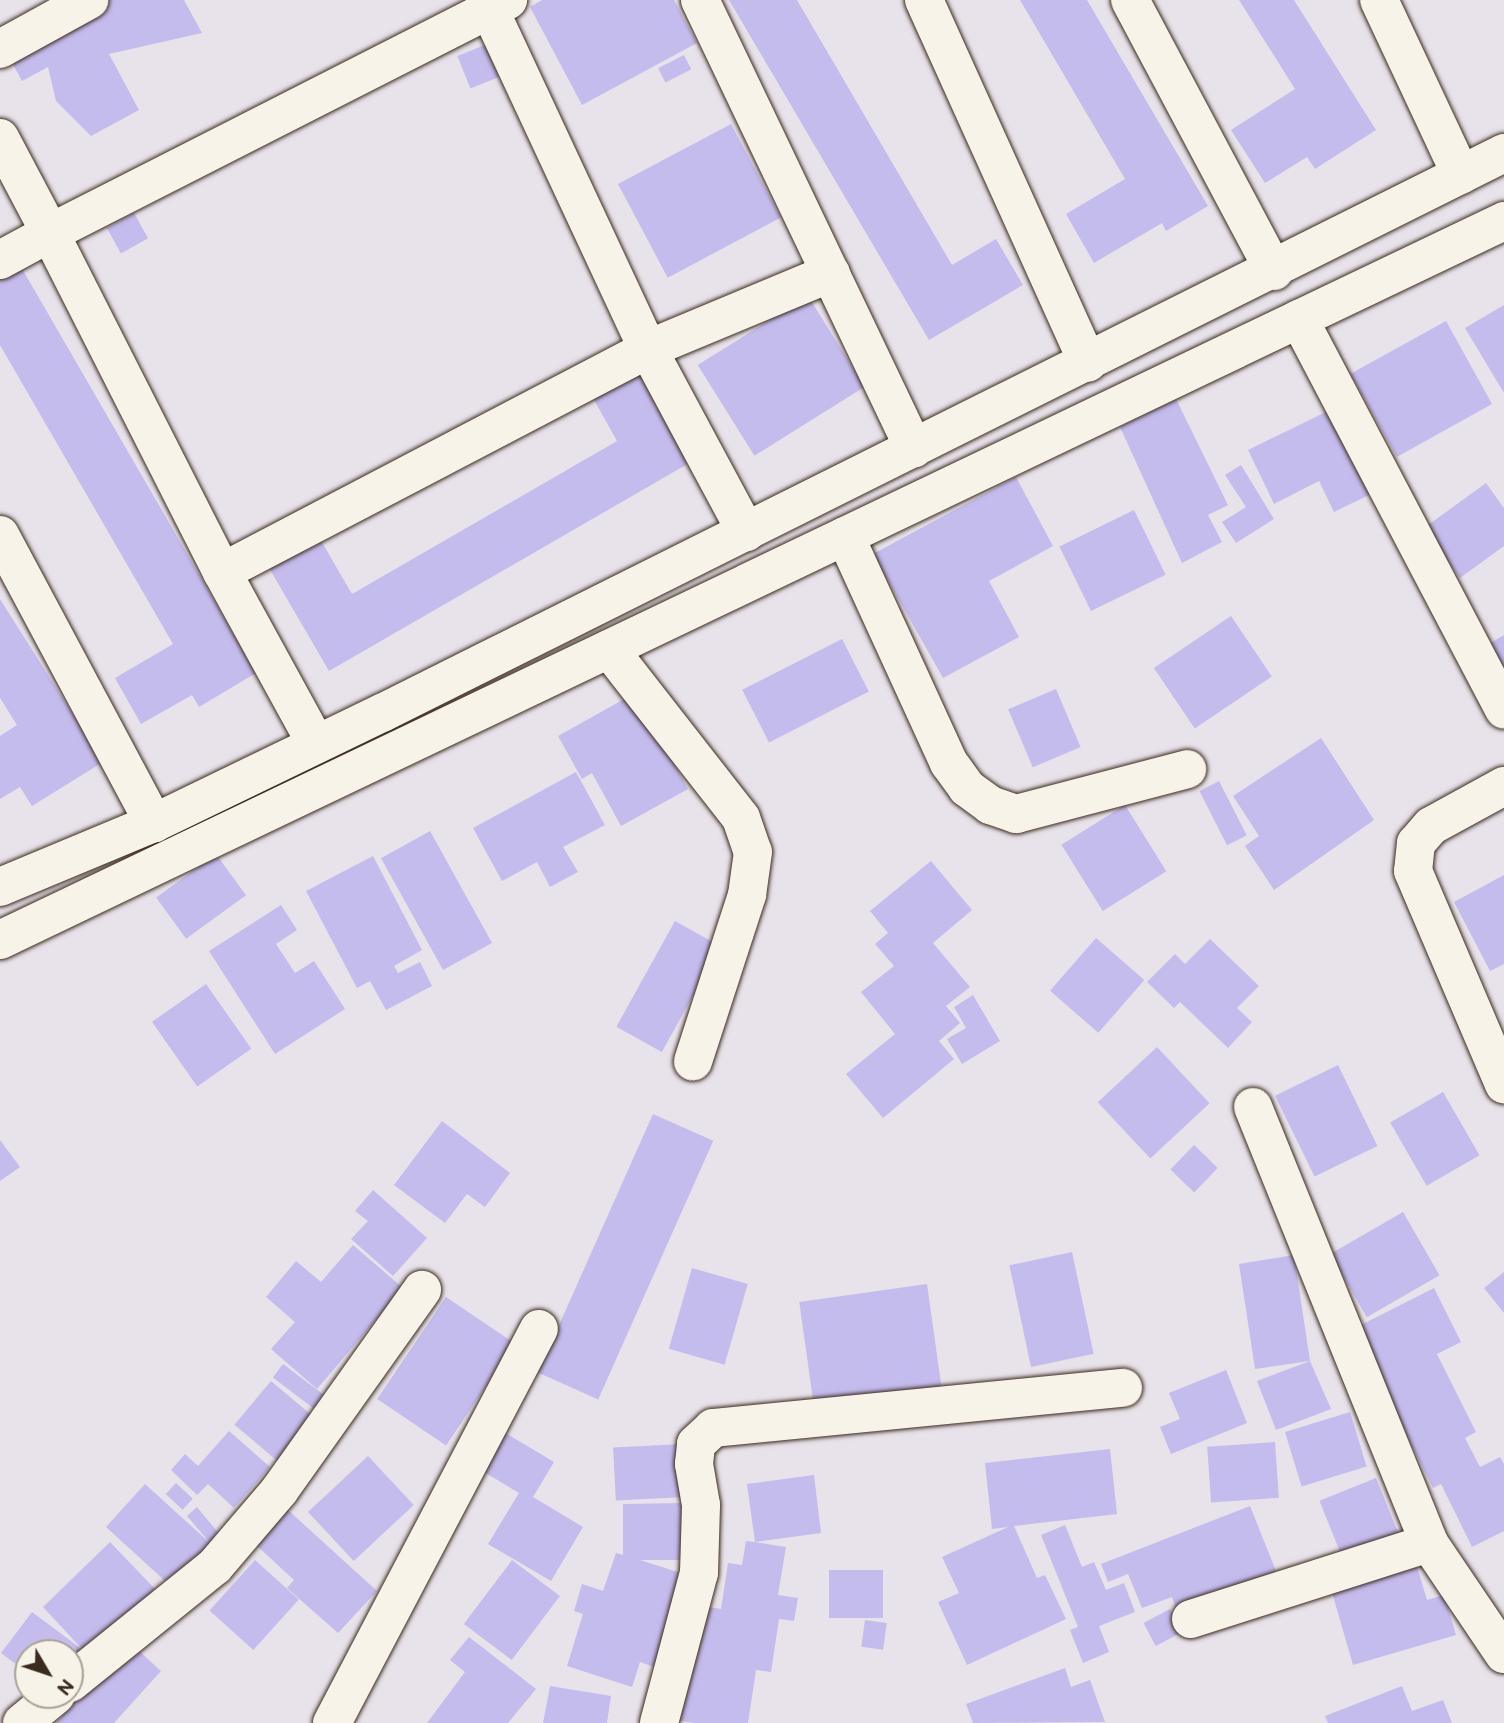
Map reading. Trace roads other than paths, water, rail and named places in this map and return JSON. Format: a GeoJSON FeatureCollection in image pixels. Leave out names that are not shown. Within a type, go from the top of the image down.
{"type":"FeatureCollection","features":[{"type":"Feature","properties":{"kind":"street"},"geometry":{"type":"LineString","coordinates":[[0,49],[89,0]]}},
{"type":"Feature","properties":{"kind":"street"},"geometry":{"type":"LineString","coordinates":[[700,0],[914,449]]}},
{"type":"Feature","properties":{"kind":"street"},"geometry":{"type":"LineString","coordinates":[[924,0],[1088,363]]}},
{"type":"Feature","properties":{"kind":"street"},"geometry":{"type":"LineString","coordinates":[[1130,0],[1274,271]]}},
{"type":"Feature","properties":{"kind":"street"},"geometry":{"type":"LineString","coordinates":[[1379,0],[1461,175]]}},
{"type":"Feature","properties":{"kind":"street"},"geometry":{"type":"LineString","coordinates":[[0,260],[494,3],[648,349],[746,532]]}},
{"type":"Feature","properties":{"kind":"street"},"geometry":{"type":"LineString","coordinates":[[0,138],[222,572],[316,744]]}},
{"type":"Feature","properties":{"kind":"street"},"geometry":{"type":"LineString","coordinates":[[0,887],[154,823],[316,744],[1274,271],[1504,153]]}},
{"type":"Feature","properties":{"kind":"street"},"geometry":{"type":"LineString","coordinates":[[0,940],[1504,221]]}},
{"type":"Feature","properties":{"kind":"street"},"geometry":{"type":"LineString","coordinates":[[222,572],[648,349],[831,274]]}},
{"type":"Feature","properties":{"kind":"street"},"geometry":{"type":"LineString","coordinates":[[1299,319],[1504,709]]}},
{"type":"Feature","properties":{"kind":"street"},"geometry":{"type":"LineString","coordinates":[[0,535],[154,823]]}},
{"type":"Feature","properties":{"kind":"street"},"geometry":{"type":"LineString","coordinates":[[845,536],[949,763],[967,788],[990,805],[1016,814],[1187,769]]}},
{"type":"Feature","properties":{"kind":"street"},"geometry":{"type":"LineString","coordinates":[[610,649],[741,818],[753,852],[747,895],[693,1061]]}},
{"type":"Feature","properties":{"kind":"street"},"geometry":{"type":"LineString","coordinates":[[1504,786],[1431,826],[1416,844],[1413,872],[1504,1084]]}},
{"type":"Feature","properties":{"kind":"street"},"geometry":{"type":"LineString","coordinates":[[1253,1107],[1429,1543],[1504,1654]]}},
{"type":"Feature","properties":{"kind":"street"},"geometry":{"type":"LineString","coordinates":[[84,1672],[215,1566],[279,1491],[422,1290]]}},
{"type":"Feature","properties":{"kind":"street"},"geometry":{"type":"LineString","coordinates":[[332,1723],[539,1329]]}},
{"type":"Feature","properties":{"kind":"street"},"geometry":{"type":"LineString","coordinates":[[659,1723],[699,1573],[701,1505],[694,1464],[696,1444],[713,1429],[1122,1388]]}},
{"type":"Feature","properties":{"kind":"street"},"geometry":{"type":"LineString","coordinates":[[1191,1619],[1429,1543]]}},
{"type":"Feature","properties":{"kind":"street"},"geometry":{"type":"LineString","coordinates":[[22,1723],[39,1709]]}}]}
